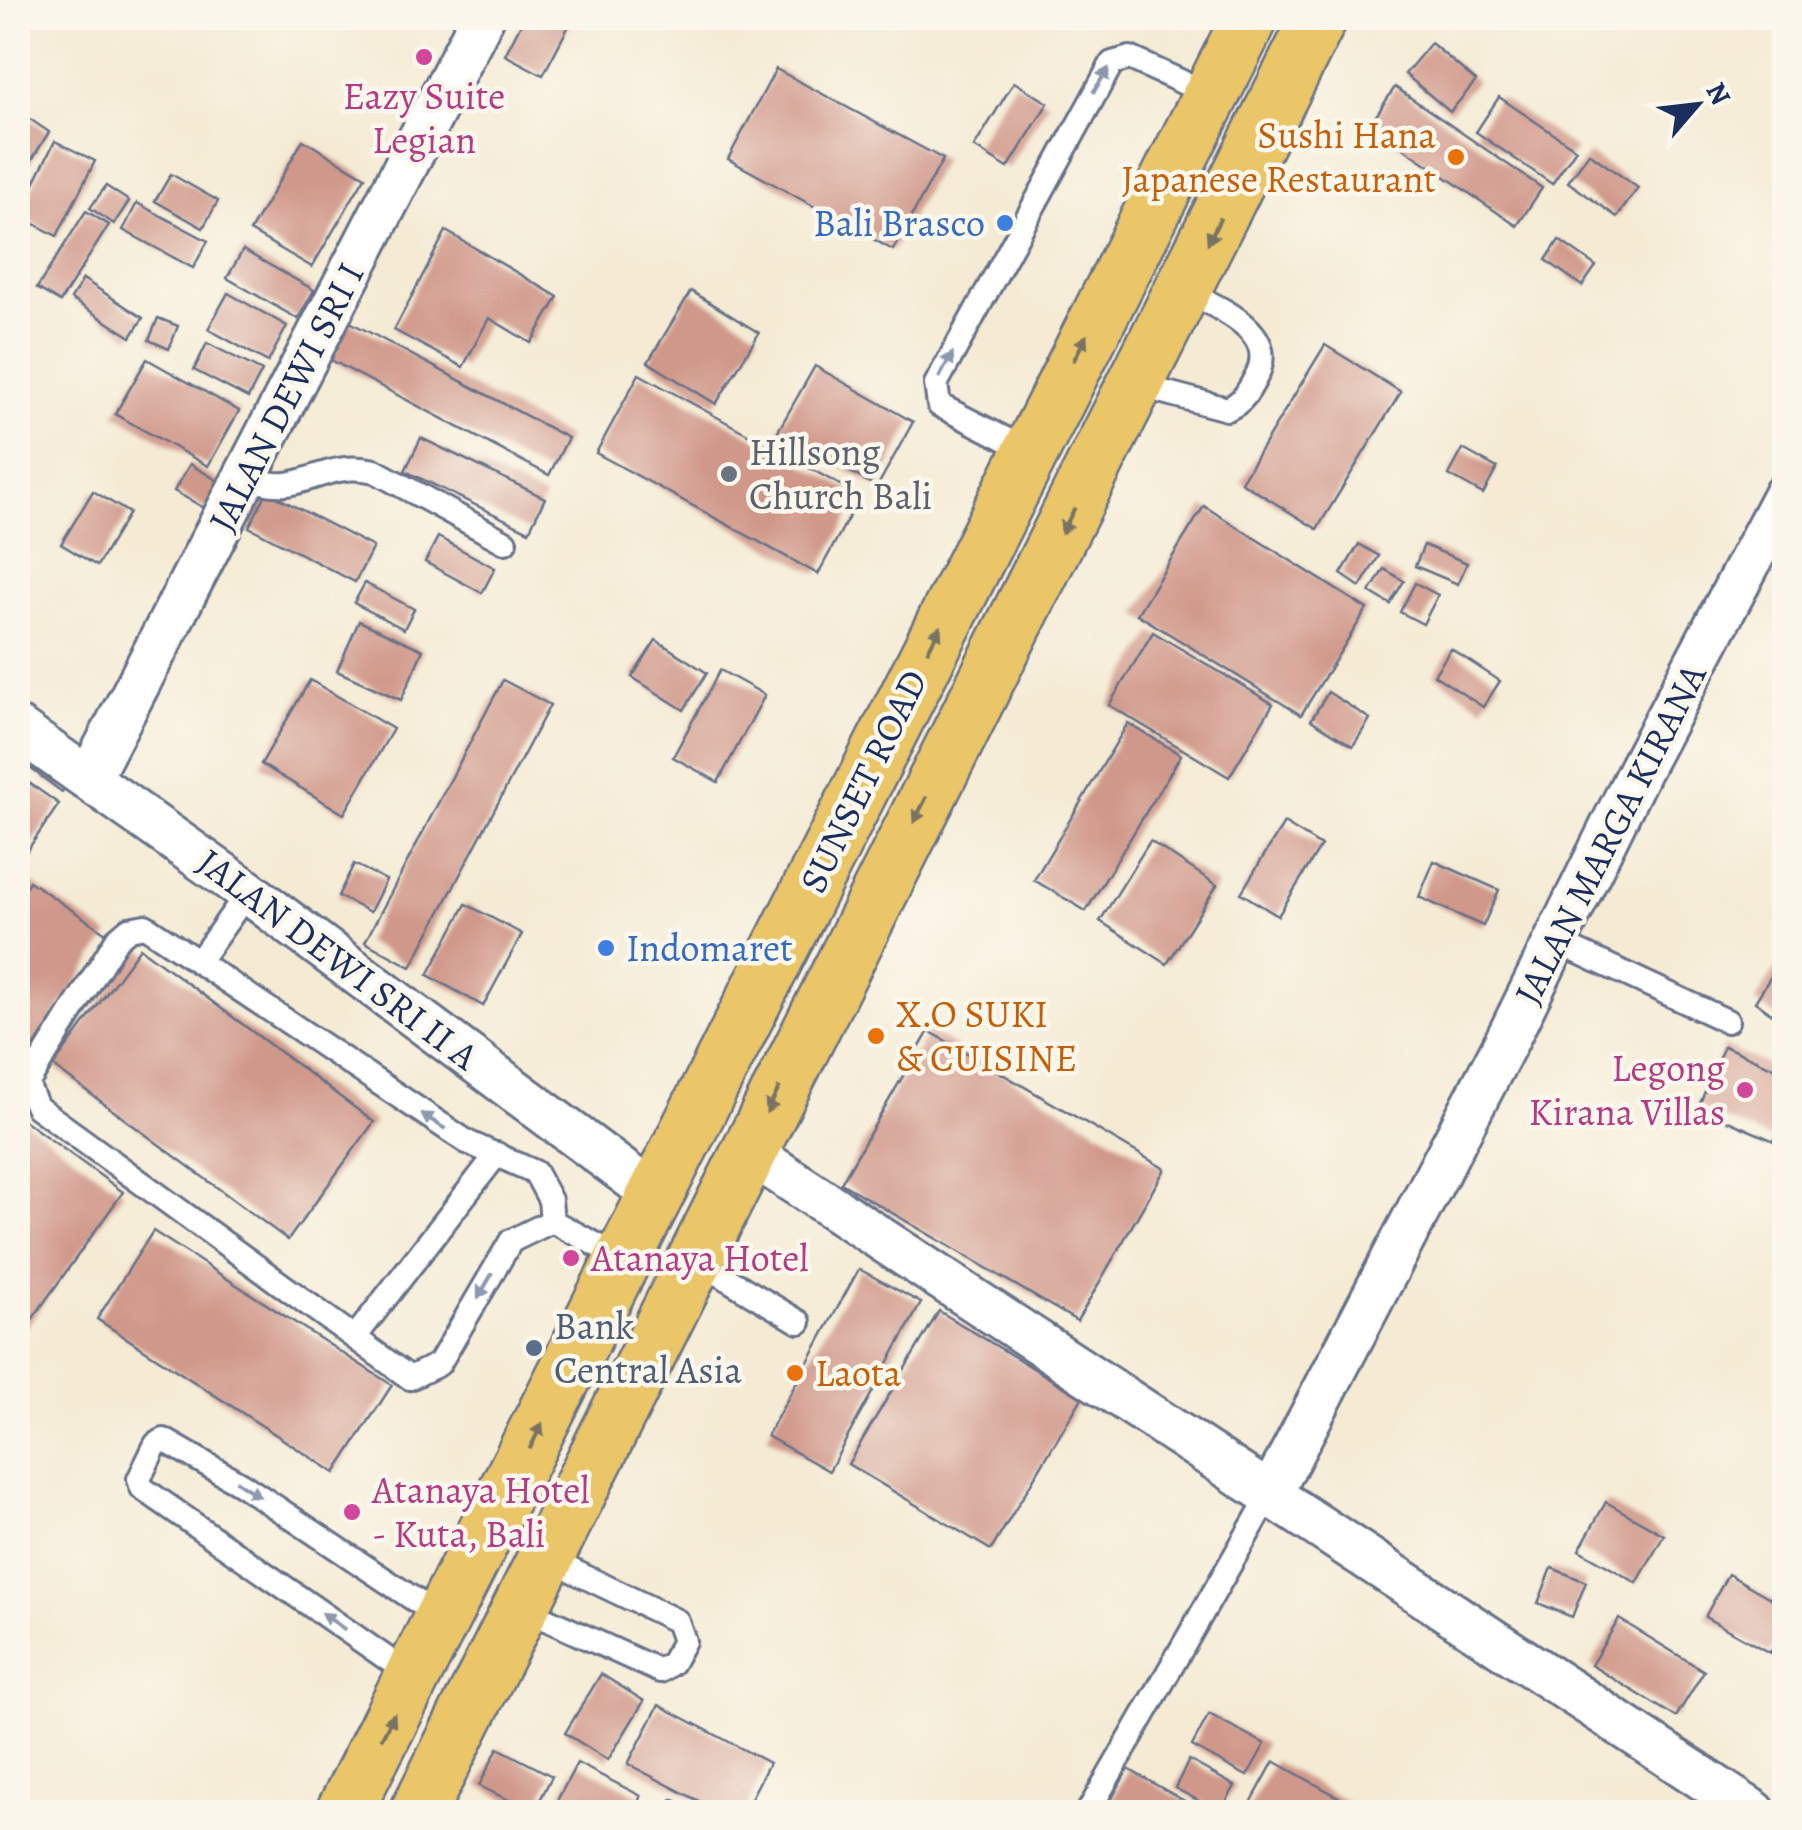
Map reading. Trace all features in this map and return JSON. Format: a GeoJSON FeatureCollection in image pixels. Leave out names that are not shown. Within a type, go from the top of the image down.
{"type":"FeatureCollection","features":[{"type":"Feature","properties":{"kind":"highway","name":"SUNSET ROAD"},"geometry":{"type":"LineString","coordinates":[[344,1812],[445,1620],[1028,450],[1250,18]]}},
{"type":"Feature","properties":{"kind":"highway","name":"SUNSET ROAD"},"geometry":{"type":"LineString","coordinates":[[418,1812],[1320,18]]}},
{"type":"Feature","properties":{"kind":"street","name":"JALAN DEWI SRI I"},"geometry":{"type":"LineString","coordinates":[[90,778],[482,18]]}},
{"type":"Feature","properties":{"kind":"street","name":"JALAN MARGA KIRANA"},"geometry":{"type":"LineString","coordinates":[[1271,1493],[1556,942],[1640,769],[1784,496]]}},
{"type":"Feature","properties":{"kind":"street","name":"JALAN DEWI SRI II A"},"geometry":{"type":"LineString","coordinates":[[18,728],[248,892],[654,1195]]}},
{"type":"Feature","properties":{"kind":"street"},"geometry":{"type":"LineString","coordinates":[[747,1151],[1754,1812]]}},
{"type":"Feature","properties":{"kind":"street"},"geometry":{"type":"LineString","coordinates":[[1778,1812],[1784,1808]]}},
{"type":"Feature","properties":{"kind":"lane"},"geometry":{"type":"LineString","coordinates":[[1028,450],[939,405],[936,384],[1112,63],[1130,58],[1208,94]]}},
{"type":"Feature","properties":{"kind":"lane"},"geometry":{"type":"LineString","coordinates":[[1137,385],[1228,410],[1249,392],[1262,365],[1258,339],[1251,328],[1185,290]]}},
{"type":"Feature","properties":{"kind":"lane"},"geometry":{"type":"LineString","coordinates":[[246,476],[278,488],[332,469],[352,466],[376,471],[505,542]]}},
{"type":"Feature","properties":{"kind":"lane"},"geometry":{"type":"LineString","coordinates":[[198,961],[248,892]]}},
{"type":"Feature","properties":{"kind":"lane"},"geometry":{"type":"LineString","coordinates":[[145,926],[467,1142],[535,1172],[550,1200],[552,1221],[511,1242],[440,1364],[426,1374],[410,1378],[38,1107],[29,1096],[30,1073],[117,939],[129,929],[145,926]]}},
{"type":"Feature","properties":{"kind":"lane"},"geometry":{"type":"LineString","coordinates":[[1556,942],[1727,1021]]}},
{"type":"Feature","properties":{"kind":"lane"},"geometry":{"type":"LineString","coordinates":[[356,1336],[496,1154]]}},
{"type":"Feature","properties":{"kind":"lane"},"geometry":{"type":"LineString","coordinates":[[552,1221],[624,1259]]}},
{"type":"Feature","properties":{"kind":"lane"},"geometry":{"type":"LineString","coordinates":[[694,1259],[800,1322]]}},
{"type":"Feature","properties":{"kind":"lane"},"geometry":{"type":"LineString","coordinates":[[413,1676],[142,1488],[139,1479],[156,1444],[164,1440],[242,1484],[445,1620]]}},
{"type":"Feature","properties":{"kind":"lane"},"geometry":{"type":"LineString","coordinates":[[1088,1812],[1271,1493]]}},
{"type":"Feature","properties":{"kind":"lane"},"geometry":{"type":"LineString","coordinates":[[522,1608],[660,1671],[672,1663],[684,1641],[677,1621],[546,1558]]}},
{"type":"Feature","properties":{"kind":"building"},"geometry":{"type":"Polygon","coordinates":[[[524,18],[573,18],[543,75],[505,55],[524,18]]]}},
{"type":"Feature","properties":{"kind":"building"},"geometry":{"type":"Polygon","coordinates":[[[1431,43],[1476,81],[1450,112],[1405,74],[1431,43]]]}},
{"type":"Feature","properties":{"kind":"building"},"geometry":{"type":"Polygon","coordinates":[[[776,69],[943,159],[893,250],[728,159],[776,69]]]}},
{"type":"Feature","properties":{"kind":"building"},"geometry":{"type":"Polygon","coordinates":[[[1014,82],[1048,103],[1008,168],[974,147],[1014,82]]]}},
{"type":"Feature","properties":{"kind":"building","name":"Sushi Hana Japanese Restaurant"},"geometry":{"type":"Polygon","coordinates":[[[1395,87],[1542,188],[1517,226],[1370,125],[1395,87]]]}},
{"type":"Feature","properties":{"kind":"building"},"geometry":{"type":"Polygon","coordinates":[[[1499,97],[1576,149],[1552,184],[1476,132],[1499,97]]]}},
{"type":"Feature","properties":{"kind":"building"},"geometry":{"type":"Polygon","coordinates":[[[18,111],[49,132],[18,182],[18,111]]]}},
{"type":"Feature","properties":{"kind":"building"},"geometry":{"type":"Polygon","coordinates":[[[303,140],[365,177],[312,267],[250,231],[303,140]]]}},
{"type":"Feature","properties":{"kind":"building"},"geometry":{"type":"Polygon","coordinates":[[[55,141],[95,161],[57,236],[18,215],[55,141]]]}},
{"type":"Feature","properties":{"kind":"building"},"geometry":{"type":"Polygon","coordinates":[[[1589,153],[1638,188],[1617,217],[1568,182],[1589,153]]]}},
{"type":"Feature","properties":{"kind":"building"},"geometry":{"type":"Polygon","coordinates":[[[171,174],[218,201],[203,228],[155,201],[171,174]]]}},
{"type":"Feature","properties":{"kind":"building"},"geometry":{"type":"Polygon","coordinates":[[[106,186],[129,201],[114,224],[90,208],[106,186]]]}},
{"type":"Feature","properties":{"kind":"building"},"geometry":{"type":"Polygon","coordinates":[[[137,203],[208,241],[193,268],[123,230],[137,203]]]}},
{"type":"Feature","properties":{"kind":"building"},"geometry":{"type":"Polygon","coordinates":[[[86,211],[109,225],[60,302],[37,288],[86,211]]]}},
{"type":"Feature","properties":{"kind":"building"},"geometry":{"type":"Polygon","coordinates":[[[446,231],[558,297],[531,343],[489,318],[463,367],[394,330],[446,231]]]}},
{"type":"Feature","properties":{"kind":"building"},"geometry":{"type":"Polygon","coordinates":[[[1559,240],[1596,266],[1582,286],[1546,260],[1559,240]]]}},
{"type":"Feature","properties":{"kind":"building"},"geometry":{"type":"Polygon","coordinates":[[[243,250],[314,290],[298,319],[227,278],[243,250]]]}},
{"type":"Feature","properties":{"kind":"building"},"geometry":{"type":"Polygon","coordinates":[[[83,279],[143,318],[131,337],[71,299],[83,279]]]}},
{"type":"Feature","properties":{"kind":"building"},"geometry":{"type":"Polygon","coordinates":[[[691,291],[759,333],[716,404],[648,362],[691,291]]]}},
{"type":"Feature","properties":{"kind":"building"},"geometry":{"type":"Polygon","coordinates":[[[228,293],[287,326],[268,362],[208,329],[228,293]]]}},
{"type":"Feature","properties":{"kind":"building"},"geometry":{"type":"Polygon","coordinates":[[[158,318],[178,326],[169,349],[149,340],[158,318]]]}},
{"type":"Feature","properties":{"kind":"building"},"geometry":{"type":"Polygon","coordinates":[[[350,322],[568,438],[549,475],[331,360],[350,322]]]}},
{"type":"Feature","properties":{"kind":"building"},"geometry":{"type":"Polygon","coordinates":[[[207,343],[262,371],[248,398],[194,370],[207,343]]]}},
{"type":"Feature","properties":{"kind":"building"},"geometry":{"type":"Polygon","coordinates":[[[1325,345],[1401,392],[1317,529],[1241,482],[1325,345]]]}},
{"type":"Feature","properties":{"kind":"building"},"geometry":{"type":"Polygon","coordinates":[[[147,359],[239,411],[208,466],[115,414],[147,359]]]}},
{"type":"Feature","properties":{"kind":"building"},"geometry":{"type":"Polygon","coordinates":[[[815,366],[913,422],[877,487],[778,431],[815,366]]]}},
{"type":"Feature","properties":{"kind":"building","name":"Hillsong Church Bali"},"geometry":{"type":"Polygon","coordinates":[[[639,374],[860,496],[818,574],[596,453],[639,374]]]}},
{"type":"Feature","properties":{"kind":"building"},"geometry":{"type":"Polygon","coordinates":[[[421,438],[545,498],[529,531],[405,471],[421,438]]]}},
{"type":"Feature","properties":{"kind":"building"},"geometry":{"type":"Polygon","coordinates":[[[1463,449],[1497,468],[1483,494],[1449,475],[1463,449]]]}},
{"type":"Feature","properties":{"kind":"building"},"geometry":{"type":"Polygon","coordinates":[[[190,464],[223,484],[208,510],[174,491],[190,464]]]}},
{"type":"Feature","properties":{"kind":"building"},"geometry":{"type":"Polygon","coordinates":[[[93,491],[129,513],[97,566],[61,544],[93,491]]]}},
{"type":"Feature","properties":{"kind":"building"},"geometry":{"type":"Polygon","coordinates":[[[267,492],[373,547],[355,582],[249,527],[267,492]]]}},
{"type":"Feature","properties":{"kind":"building"},"geometry":{"type":"Polygon","coordinates":[[[1204,506],[1367,609],[1301,715],[1137,614],[1204,506]]]}},
{"type":"Feature","properties":{"kind":"building"},"geometry":{"type":"Polygon","coordinates":[[[438,537],[495,568],[482,593],[425,562],[438,537]]]}},
{"type":"Feature","properties":{"kind":"building"},"geometry":{"type":"Polygon","coordinates":[[[1359,544],[1379,556],[1360,587],[1341,574],[1359,544]]]}},
{"type":"Feature","properties":{"kind":"building"},"geometry":{"type":"Polygon","coordinates":[[[1424,545],[1467,563],[1458,584],[1415,566],[1424,545]]]}},
{"type":"Feature","properties":{"kind":"building"},"geometry":{"type":"Polygon","coordinates":[[[1384,569],[1404,581],[1390,604],[1370,592],[1384,569]]]}},
{"type":"Feature","properties":{"kind":"building"},"geometry":{"type":"Polygon","coordinates":[[[365,583],[414,609],[404,629],[354,603],[365,583]]]}},
{"type":"Feature","properties":{"kind":"building"},"geometry":{"type":"Polygon","coordinates":[[[1415,583],[1438,595],[1423,624],[1400,612],[1415,583]]]}},
{"type":"Feature","properties":{"kind":"building"},"geometry":{"type":"Polygon","coordinates":[[[359,621],[423,650],[401,700],[337,671],[359,621]]]}},
{"type":"Feature","properties":{"kind":"building"},"geometry":{"type":"Polygon","coordinates":[[[1153,632],[1273,704],[1229,777],[1109,705],[1153,632]]]}},
{"type":"Feature","properties":{"kind":"building"},"geometry":{"type":"Polygon","coordinates":[[[656,640],[707,673],[684,710],[632,677],[656,640]]]}},
{"type":"Feature","properties":{"kind":"building"},"geometry":{"type":"Polygon","coordinates":[[[1451,649],[1500,681],[1483,707],[1434,675],[1451,649]]]}},
{"type":"Feature","properties":{"kind":"building"},"geometry":{"type":"Polygon","coordinates":[[[720,670],[765,695],[718,782],[673,757],[720,670]]]}},
{"type":"Feature","properties":{"kind":"building"},"geometry":{"type":"Polygon","coordinates":[[[310,680],[393,729],[344,814],[261,764],[310,680]]]}},
{"type":"Feature","properties":{"kind":"building"},"geometry":{"type":"Polygon","coordinates":[[[503,680],[550,705],[411,967],[365,942],[503,680]]]}},
{"type":"Feature","properties":{"kind":"building"},"geometry":{"type":"Polygon","coordinates":[[[1328,692],[1370,719],[1353,746],[1311,720],[1328,692]]]}},
{"type":"Feature","properties":{"kind":"building"},"geometry":{"type":"Polygon","coordinates":[[[1128,723],[1181,755],[1086,911],[1034,880],[1128,723]]]}},
{"type":"Feature","properties":{"kind":"building"},"geometry":{"type":"Polygon","coordinates":[[[36,751],[72,778],[62,792],[26,765],[36,751]]]}},
{"type":"Feature","properties":{"kind":"building"},"geometry":{"type":"Polygon","coordinates":[[[18,775],[59,804],[18,864],[18,775]]]}},
{"type":"Feature","properties":{"kind":"building"},"geometry":{"type":"Polygon","coordinates":[[[1284,823],[1321,846],[1278,916],[1241,893],[1284,823]]]}},
{"type":"Feature","properties":{"kind":"building"},"geometry":{"type":"Polygon","coordinates":[[[1150,841],[1217,885],[1167,964],[1100,921],[1150,841]]]}},
{"type":"Feature","properties":{"kind":"building"},"geometry":{"type":"Polygon","coordinates":[[[1434,861],[1499,890],[1483,926],[1419,897],[1434,861]]]}},
{"type":"Feature","properties":{"kind":"building"},"geometry":{"type":"Polygon","coordinates":[[[354,864],[386,880],[370,912],[338,896],[354,864]]]}},
{"type":"Feature","properties":{"kind":"building"},"geometry":{"type":"Polygon","coordinates":[[[29,881],[109,935],[18,1071],[18,899],[29,881]]]}},
{"type":"Feature","properties":{"kind":"building"},"geometry":{"type":"Polygon","coordinates":[[[466,904],[522,934],[483,1006],[428,975],[466,904]]]}},
{"type":"Feature","properties":{"kind":"building"},"geometry":{"type":"Polygon","coordinates":[[[140,948],[374,1122],[288,1240],[53,1066],[140,948]]]}},
{"type":"Feature","properties":{"kind":"building"},"geometry":{"type":"Polygon","coordinates":[[[1784,955],[1784,1022],[1755,1002],[1784,955]]]}},
{"type":"Feature","properties":{"kind":"building"},"geometry":{"type":"Polygon","coordinates":[[[929,1031],[1165,1169],[1077,1321],[841,1183],[929,1031]]]}},
{"type":"Feature","properties":{"kind":"building","name":"Legong Kirana Villas"},"geometry":{"type":"Polygon","coordinates":[[[1724,1046],[1784,1072],[1784,1116],[1774,1141],[1698,1108],[1724,1046]]]}},
{"type":"Feature","properties":{"kind":"building"},"geometry":{"type":"Polygon","coordinates":[[[18,1116],[123,1192],[18,1339],[18,1116]]]}},
{"type":"Feature","properties":{"kind":"building"},"geometry":{"type":"Polygon","coordinates":[[[153,1231],[392,1385],[335,1473],[97,1319],[153,1231]]]}},
{"type":"Feature","properties":{"kind":"building"},"geometry":{"type":"Polygon","coordinates":[[[859,1269],[921,1303],[829,1471],[767,1436],[859,1269]]]}},
{"type":"Feature","properties":{"kind":"building"},"geometry":{"type":"Polygon","coordinates":[[[939,1311],[1082,1398],[991,1550],[848,1464],[939,1311]]]}},
{"type":"Feature","properties":{"kind":"building"},"geometry":{"type":"Polygon","coordinates":[[[1606,1502],[1664,1535],[1637,1583],[1579,1550],[1606,1502]]]}},
{"type":"Feature","properties":{"kind":"building"},"geometry":{"type":"Polygon","coordinates":[[[1552,1568],[1586,1582],[1572,1617],[1538,1603],[1552,1568]]]}},
{"type":"Feature","properties":{"kind":"building"},"geometry":{"type":"Polygon","coordinates":[[[1728,1574],[1784,1606],[1784,1627],[1770,1653],[1705,1617],[1728,1574]]]}},
{"type":"Feature","properties":{"kind":"building"},"geometry":{"type":"Polygon","coordinates":[[[1619,1619],[1704,1671],[1676,1717],[1591,1665],[1619,1619]]]}},
{"type":"Feature","properties":{"kind":"building"},"geometry":{"type":"Polygon","coordinates":[[[601,1674],[644,1701],[608,1760],[565,1733],[601,1674]]]}},
{"type":"Feature","properties":{"kind":"building"},"geometry":{"type":"Polygon","coordinates":[[[659,1705],[769,1763],[744,1812],[720,1812],[628,1764],[659,1705]]]}},
{"type":"Feature","properties":{"kind":"building"},"geometry":{"type":"Polygon","coordinates":[[[1209,1714],[1265,1744],[1247,1776],[1192,1746],[1209,1714]]]}},
{"type":"Feature","properties":{"kind":"building"},"geometry":{"type":"Polygon","coordinates":[[[498,1748],[552,1776],[534,1812],[479,1786],[498,1748]]]}},
{"type":"Feature","properties":{"kind":"building"},"geometry":{"type":"Polygon","coordinates":[[[1189,1760],[1235,1786],[1220,1812],[1175,1788],[1189,1760]]]}},
{"type":"Feature","properties":{"kind":"building"},"geometry":{"type":"Polygon","coordinates":[[[1274,1761],[1365,1812],[1246,1812],[1274,1761]]]}},
{"type":"Feature","properties":{"kind":"building"},"geometry":{"type":"Polygon","coordinates":[[[577,1763],[641,1796],[632,1812],[551,1812],[577,1763]]]}},
{"type":"Feature","properties":{"kind":"building"},"geometry":{"type":"Polygon","coordinates":[[[1128,1769],[1204,1812],[1120,1812],[1108,1806],[1128,1769]]]}},
{"type":"Feature","properties":{"kind":"building"},"geometry":{"type":"Polygon","coordinates":[[[673,1799],[696,1812],[665,1812],[673,1799]]]}},
{"type":"Feature","properties":{"kind":"place","name":"Eazy Suite Legian"},"geometry":{"type":"Point","coordinates":[424,57]}},
{"type":"Feature","properties":{"kind":"place","name":"Sushi Hana Japanese Restaurant"},"geometry":{"type":"Point","coordinates":[1456,157]}},
{"type":"Feature","properties":{"kind":"place","name":"Bali Brasco"},"geometry":{"type":"Point","coordinates":[1005,223]}},
{"type":"Feature","properties":{"kind":"place","name":"Hillsong Church Bali"},"geometry":{"type":"Point","coordinates":[729,474]}},
{"type":"Feature","properties":{"kind":"place","name":"Indomaret"},"geometry":{"type":"Point","coordinates":[606,948]}},
{"type":"Feature","properties":{"kind":"place","name":"X.O SUKI & CUISINE"},"geometry":{"type":"Point","coordinates":[876,1036]}},
{"type":"Feature","properties":{"kind":"place","name":"Legong Kirana Villas"},"geometry":{"type":"Point","coordinates":[1745,1090]}},
{"type":"Feature","properties":{"kind":"place","name":"Atanaya Hotel"},"geometry":{"type":"Point","coordinates":[571,1258]}},
{"type":"Feature","properties":{"kind":"place","name":"Bank Central Asia"},"geometry":{"type":"Point","coordinates":[534,1348]}},
{"type":"Feature","properties":{"kind":"place","name":"Laota"},"geometry":{"type":"Point","coordinates":[795,1373]}},
{"type":"Feature","properties":{"kind":"place","name":"Atanaya Hotel - Kuta, Bali"},"geometry":{"type":"Point","coordinates":[352,1512]}}]}
